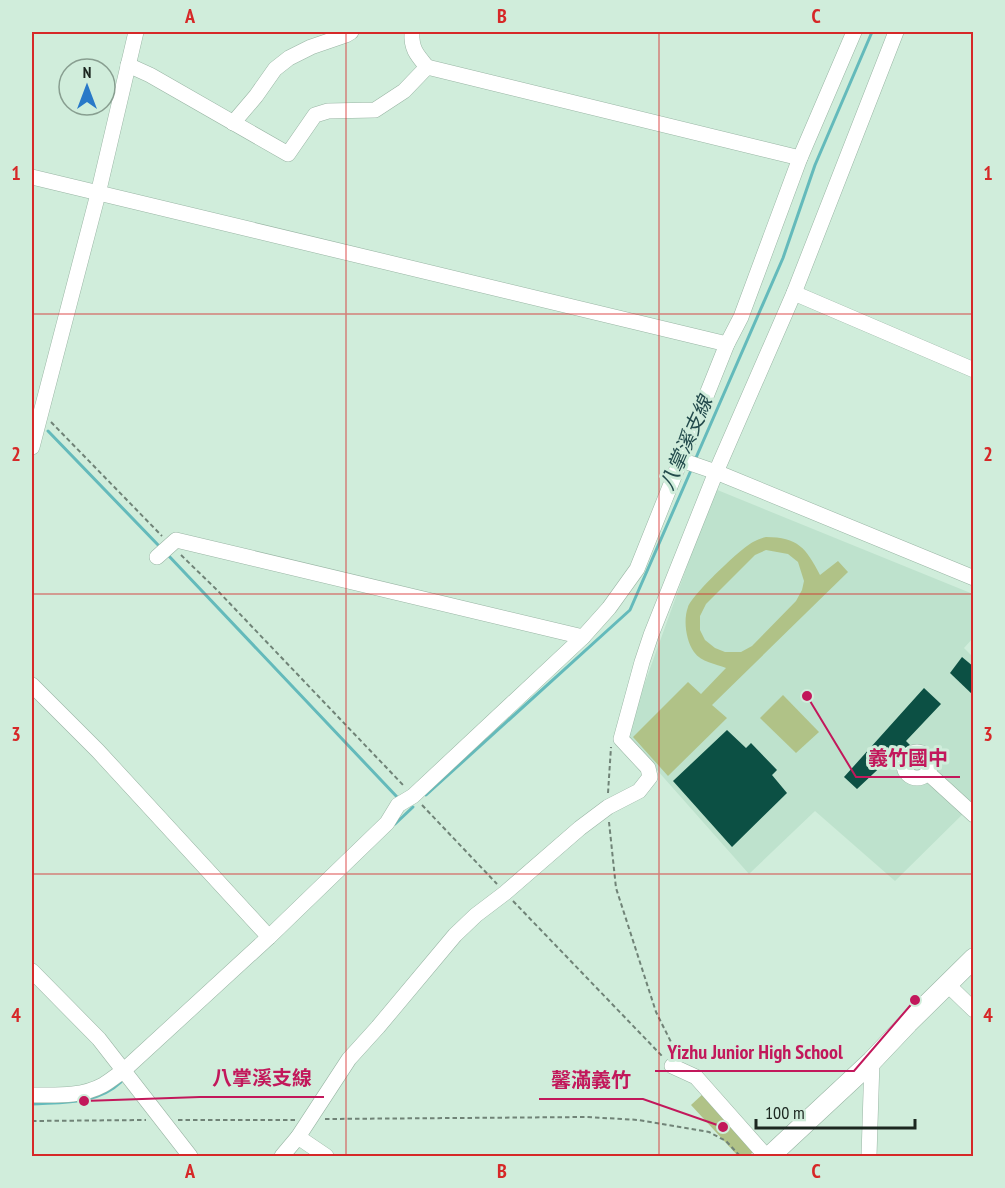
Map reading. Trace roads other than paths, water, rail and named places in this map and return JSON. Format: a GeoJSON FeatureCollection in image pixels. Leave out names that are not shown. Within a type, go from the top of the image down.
{"type":"FeatureCollection","features":[{"type":"Feature","properties":{"kind":"main road"},"geometry":{"type":"LineString","coordinates":[[768,1156],[872,1061],[974,958]]}},
{"type":"Feature","properties":{"kind":"street"},"geometry":{"type":"LineString","coordinates":[[32,443],[98,194],[136,32]]}},
{"type":"Feature","properties":{"kind":"street"},"geometry":{"type":"LineString","coordinates":[[233,123],[275,69],[289,58],[351,32]]}},
{"type":"Feature","properties":{"kind":"street"},"geometry":{"type":"LineString","coordinates":[[412,32],[412,45],[427,67],[800,158]]}},
{"type":"Feature","properties":{"kind":"street"},"geometry":{"type":"LineString","coordinates":[[32,1095],[69,1095],[88,1091],[104,1085],[123,1071],[269,937],[387,823],[407,800],[583,637],[609,608],[637,569],[689,463],[727,344],[741,317],[800,158],[854,32]]}},
{"type":"Feature","properties":{"kind":"street"},"geometry":{"type":"LineString","coordinates":[[282,1156],[349,1059],[455,935],[580,828],[601,811],[639,791],[650,777],[648,768],[621,739],[642,662],[716,472],[794,293],[896,32]]}},
{"type":"Feature","properties":{"kind":"street"},"geometry":{"type":"LineString","coordinates":[[128,65],[150,75],[288,154],[315,115],[328,111],[375,110],[404,91],[427,67]]}},
{"type":"Feature","properties":{"kind":"street"},"geometry":{"type":"LineString","coordinates":[[32,177],[727,344]]}},
{"type":"Feature","properties":{"kind":"street"},"geometry":{"type":"LineString","coordinates":[[794,293],[974,370]]}},
{"type":"Feature","properties":{"kind":"street"},"geometry":{"type":"LineString","coordinates":[[689,463],[974,578]]}},
{"type":"Feature","properties":{"kind":"street"},"geometry":{"type":"LineString","coordinates":[[163,551],[176,540],[583,637]]}},
{"type":"Feature","properties":{"kind":"street"},"geometry":{"type":"LineString","coordinates":[[32,684],[98,751],[269,937]]}},
{"type":"Feature","properties":{"kind":"street"},"geometry":{"type":"LineString","coordinates":[[927,773],[974,815]]}},
{"type":"Feature","properties":{"kind":"street"},"geometry":{"type":"LineString","coordinates":[[32,971],[99,1039],[190,1156]]}},
{"type":"Feature","properties":{"kind":"street"},"geometry":{"type":"LineString","coordinates":[[947,984],[974,1010]]}},
{"type":"Feature","properties":{"kind":"street"},"geometry":{"type":"LineString","coordinates":[[869,1156],[872,1061]]}},
{"type":"Feature","properties":{"kind":"street"},"geometry":{"type":"LineString","coordinates":[[672,1066],[696,1077],[768,1156]]}},
{"type":"Feature","properties":{"kind":"street"},"geometry":{"type":"LineString","coordinates":[[297,1137],[326,1156]]}},
{"type":"Feature","properties":{"kind":"waterway","name":"八掌溪支線"},"geometry":{"type":"LineString","coordinates":[[695,460],[783,258],[815,165],[872,32]]}},
{"type":"Feature","properties":{"kind":"waterway"},"geometry":{"type":"LineString","coordinates":[[48,431],[161,548]]}},
{"type":"Feature","properties":{"kind":"waterway","name":"八掌溪支線"},"geometry":{"type":"LineString","coordinates":[[426,795],[630,610],[692,468]]}},
{"type":"Feature","properties":{"kind":"waterway"},"geometry":{"type":"LineString","coordinates":[[167,554],[398,798]]}},
{"type":"Feature","properties":{"kind":"waterway","name":"八掌溪支線"},"geometry":{"type":"LineString","coordinates":[[395,824],[413,807]]}},
{"type":"Feature","properties":{"kind":"waterway","name":"八掌溪支線"},"geometry":{"type":"LineString","coordinates":[[32,1104],[90,1099],[112,1089],[121,1082]]}},
{"type":"Feature","properties":{"kind":"place","name":"義竹國中"},"geometry":{"type":"Point","coordinates":[807,696]}},
{"type":"Feature","properties":{"kind":"place","name":"Yizhu Junior High School"},"geometry":{"type":"Point","coordinates":[915,1000]}},
{"type":"Feature","properties":{"kind":"place","name":"八掌溪支線"},"geometry":{"type":"Point","coordinates":[84,1101]}},
{"type":"Feature","properties":{"kind":"place","name":"馨滿義竹"},"geometry":{"type":"Point","coordinates":[723,1127]}}]}
